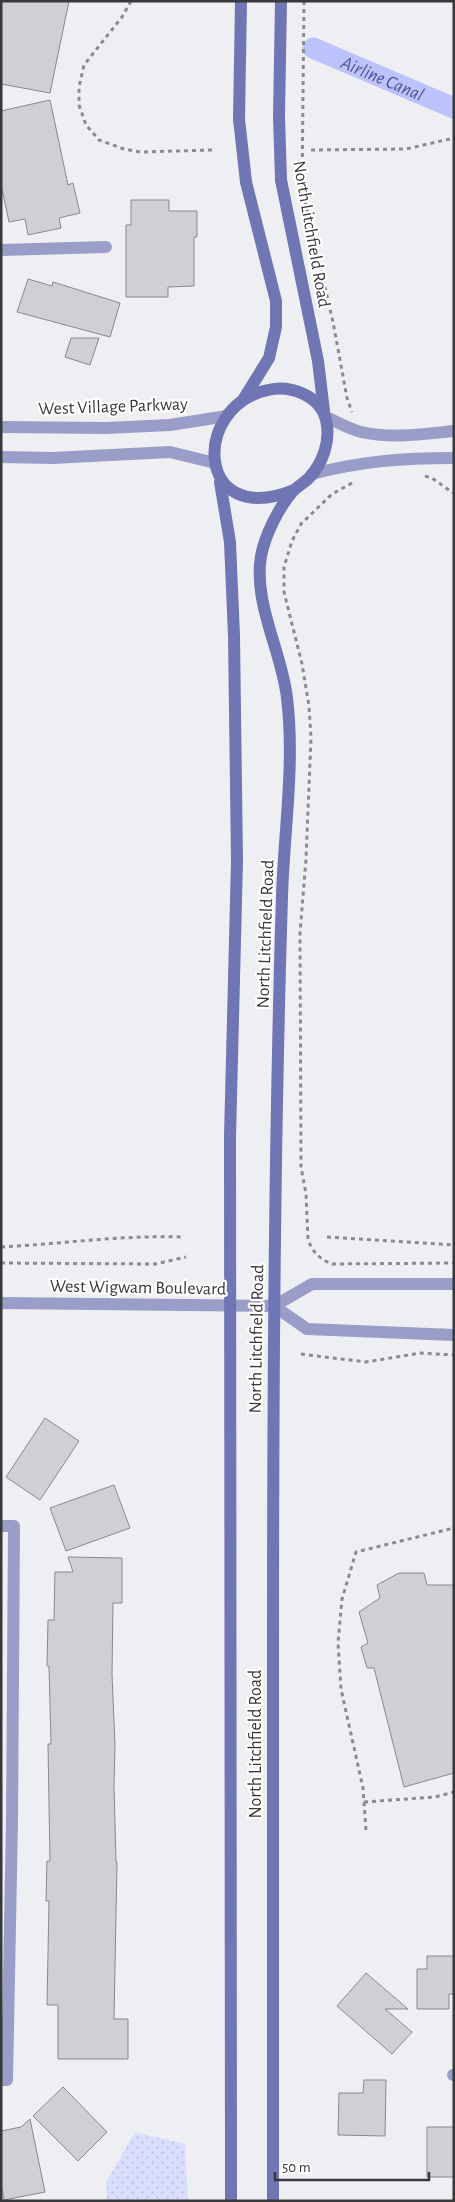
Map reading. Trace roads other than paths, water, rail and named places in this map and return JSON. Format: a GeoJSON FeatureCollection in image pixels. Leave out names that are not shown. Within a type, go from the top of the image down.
{"type":"FeatureCollection","features":[{"type":"Feature","properties":{"kind":"main road"},"geometry":{"type":"LineString","coordinates":[[241,1],[239,119],[246,182],[276,301],[276,327],[269,358],[242,401],[227,416],[219,431],[214,445],[215,463],[220,482],[235,493],[254,498],[275,498],[294,490],[312,474],[318,466],[325,449],[328,431],[325,414],[311,398],[290,388],[270,389],[252,395],[242,401]]}},
{"type":"Feature","properties":{"kind":"main road","name":"North Litchfield Road"},"geometry":{"type":"LineString","coordinates":[[281,1],[279,116],[281,180],[318,361],[325,414]]}},
{"type":"Feature","properties":{"kind":"main road","name":"North Litchfield Road"},"geometry":{"type":"LineString","coordinates":[[220,482],[230,542],[234,627],[237,861],[230,1085],[229,1306],[231,2201]]}},
{"type":"Feature","properties":{"kind":"main road","name":"North Litchfield Road"},"geometry":{"type":"LineString","coordinates":[[273,2201],[274,1306],[280,965],[289,788],[289,729],[287,696],[259,578],[261,554],[268,530],[294,490]]}},
{"type":"Feature","properties":{"kind":"street"},"geometry":{"type":"LineString","coordinates":[[1,250],[106,247]]}},
{"type":"Feature","properties":{"kind":"street"},"geometry":{"type":"LineString","coordinates":[[325,414],[360,431],[378,434],[400,436],[454,431]]}},
{"type":"Feature","properties":{"kind":"street","name":"West Village Parkway"},"geometry":{"type":"LineString","coordinates":[[1,427],[106,428],[170,425],[227,416]]}},
{"type":"Feature","properties":{"kind":"street"},"geometry":{"type":"LineString","coordinates":[[1,457],[52,458],[170,452],[215,463]]}},
{"type":"Feature","properties":{"kind":"street"},"geometry":{"type":"LineString","coordinates":[[312,474],[352,464],[386,459],[454,458]]}},
{"type":"Feature","properties":{"kind":"street"},"geometry":{"type":"LineString","coordinates":[[454,1284],[312,1284],[274,1306],[307,1329],[454,1335]]}},
{"type":"Feature","properties":{"kind":"street","name":"West Wigwam Boulevard"},"geometry":{"type":"LineString","coordinates":[[1,1303],[274,1306]]}},
{"type":"Feature","properties":{"kind":"street"},"geometry":{"type":"LineString","coordinates":[[4,2080],[8,1526]]}},
{"type":"Feature","properties":{"kind":"waterway","name":"Airline Canal"},"geometry":{"type":"LineString","coordinates":[[313,48],[454,108]]}}]}
